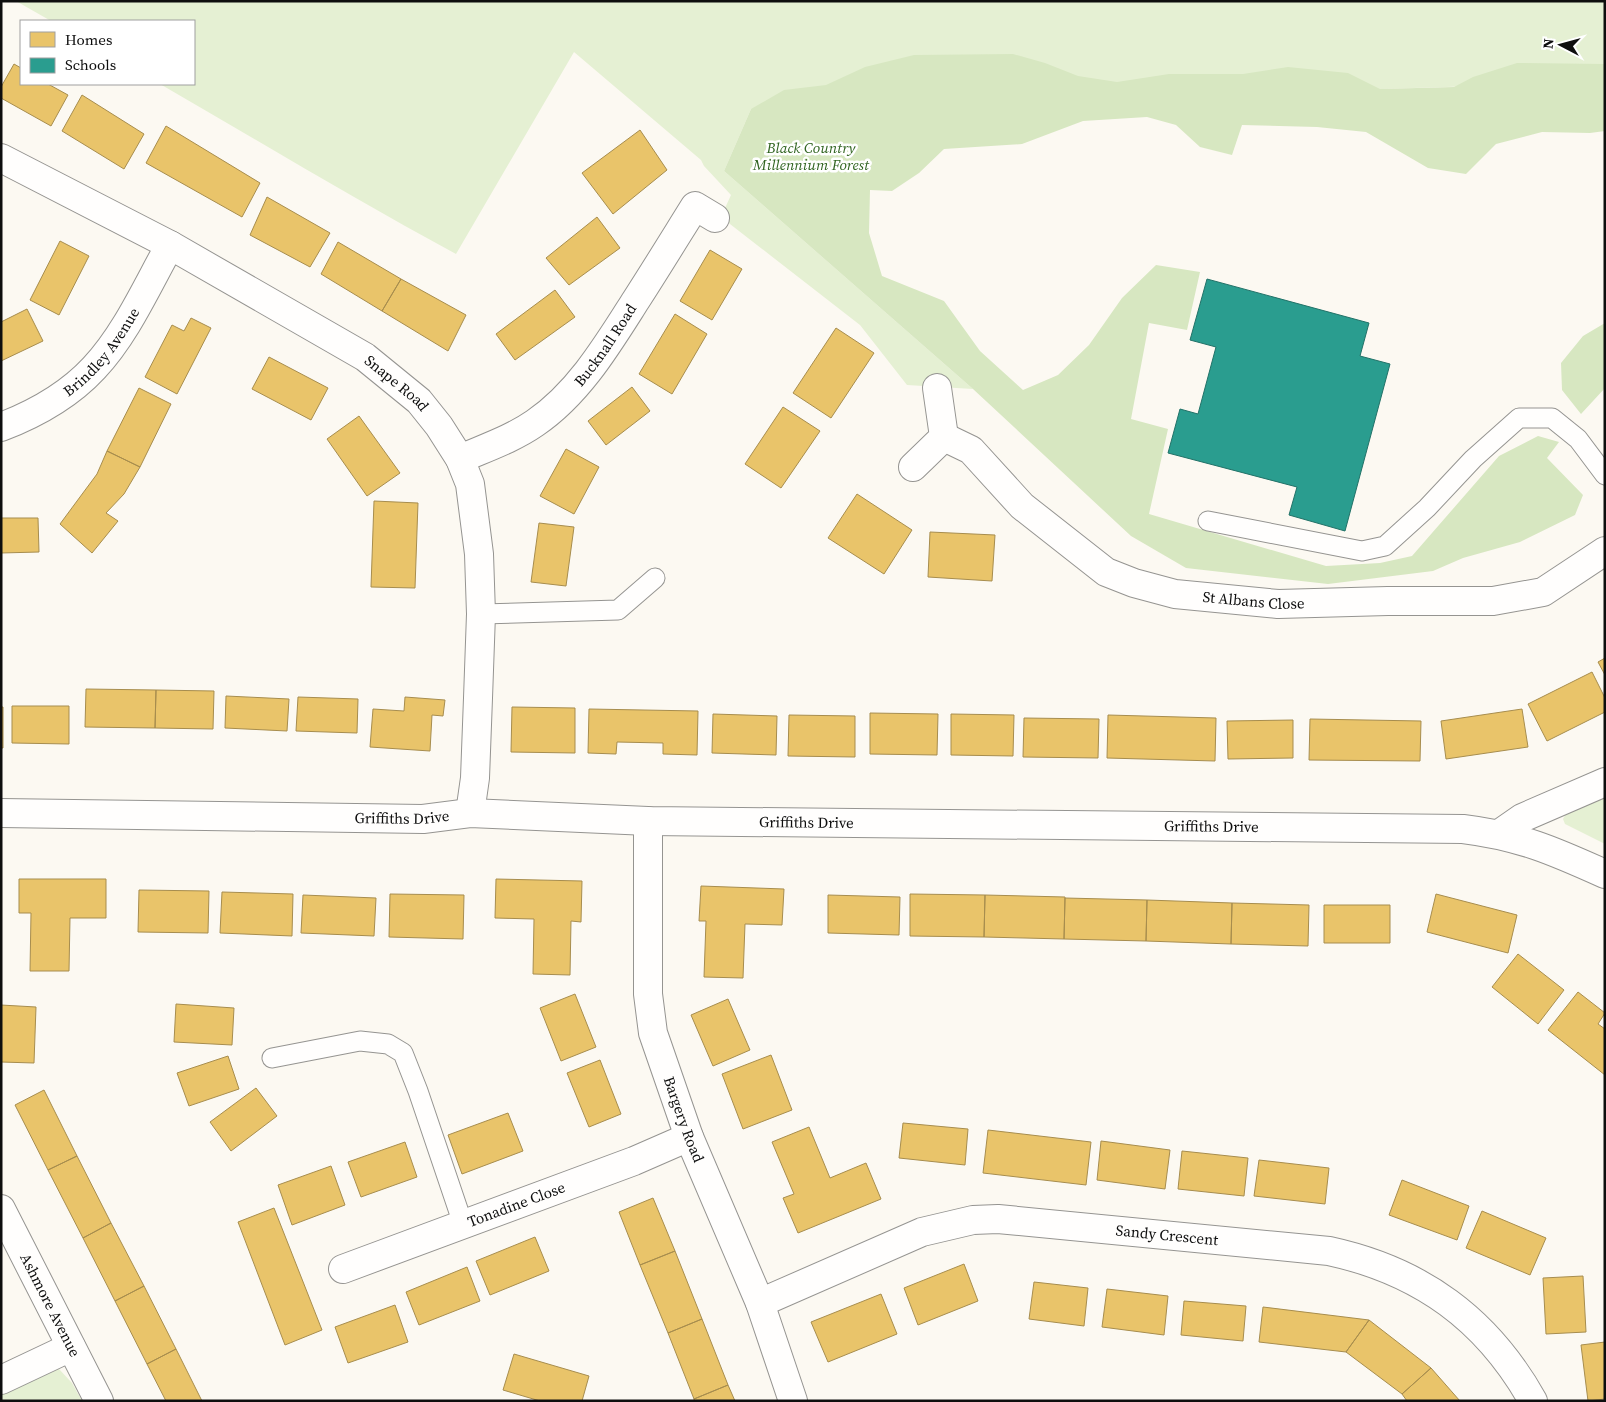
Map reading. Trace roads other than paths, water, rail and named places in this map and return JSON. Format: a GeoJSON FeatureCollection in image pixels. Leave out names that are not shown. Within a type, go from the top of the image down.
{"type":"FeatureCollection","features":[{"type":"Feature","properties":{"kind":"street","name":"Snape Road"},"geometry":{"type":"LineString","coordinates":[[1,158],[170,245],[366,357],[419,401],[439,426],[460,459],[470,484],[479,554],[481,614],[475,778],[470,814]]}},
{"type":"Feature","properties":{"kind":"street","name":"Bucknall Road"},"geometry":{"type":"LineString","coordinates":[[460,459],[507,439],[535,423],[560,402],[587,373],[614,336],[695,206],[715,218]]}},
{"type":"Feature","properties":{"kind":"street","name":"Brindley Avenue"},"geometry":{"type":"LineString","coordinates":[[1,427],[34,412],[63,395],[94,368],[133,312],[170,245]]}},
{"type":"Feature","properties":{"kind":"street"},"geometry":{"type":"LineString","coordinates":[[913,467],[944,437],[936,388]]}},
{"type":"Feature","properties":{"kind":"street","name":"St Albans Close"},"geometry":{"type":"LineString","coordinates":[[944,437],[971,450],[1022,506],[1106,572],[1134,583],[1175,594],[1278,604],[1493,601],[1543,592],[1605,551]]}},
{"type":"Feature","properties":{"kind":"street"},"geometry":{"type":"LineString","coordinates":[[1499,834],[1522,818],[1605,782]]}},
{"type":"Feature","properties":{"kind":"street","name":"Griffiths Drive"},"geometry":{"type":"LineString","coordinates":[[1,813],[423,819],[470,814],[648,821],[1464,829],[1499,834],[1537,844],[1605,874]]}},
{"type":"Feature","properties":{"kind":"street","name":"Bargery Road"},"geometry":{"type":"LineString","coordinates":[[648,821],[648,994],[653,1033],[689,1137],[760,1303],[793,1401]]}},
{"type":"Feature","properties":{"kind":"street","name":"Tonadine Close"},"geometry":{"type":"LineString","coordinates":[[343,1269],[634,1161],[689,1137]]}},
{"type":"Feature","properties":{"kind":"street","name":"Ashmore Avenue"},"geometry":{"type":"LineString","coordinates":[[1,1209],[99,1401]]}},
{"type":"Feature","properties":{"kind":"street","name":"Sandy Crescent"},"geometry":{"type":"LineString","coordinates":[[760,1303],[922,1232],[973,1220],[998,1218],[1329,1251],[1356,1257],[1397,1272],[1430,1288],[1458,1310],[1488,1338],[1518,1374],[1533,1401]]}},
{"type":"Feature","properties":{"kind":"street"},"geometry":{"type":"LineString","coordinates":[[1,1380],[71,1347]]}},
{"type":"Feature","properties":{"kind":"lane"},"geometry":{"type":"LineString","coordinates":[[1208,521],[1362,551],[1384,546],[1427,508],[1473,460],[1519,418],[1552,418],[1578,439],[1605,475]]}},
{"type":"Feature","properties":{"kind":"lane"},"geometry":{"type":"LineString","coordinates":[[481,614],[618,610],[655,578]]}},
{"type":"Feature","properties":{"kind":"lane"},"geometry":{"type":"LineString","coordinates":[[272,1058],[360,1041],[388,1044],[403,1053],[418,1090],[463,1224]]}},
{"type":"Feature","properties":{"kind":"park label","name":"Black Country Millennium Forest"},"geometry":{"type":"Point","coordinates":[811,156]}}]}
